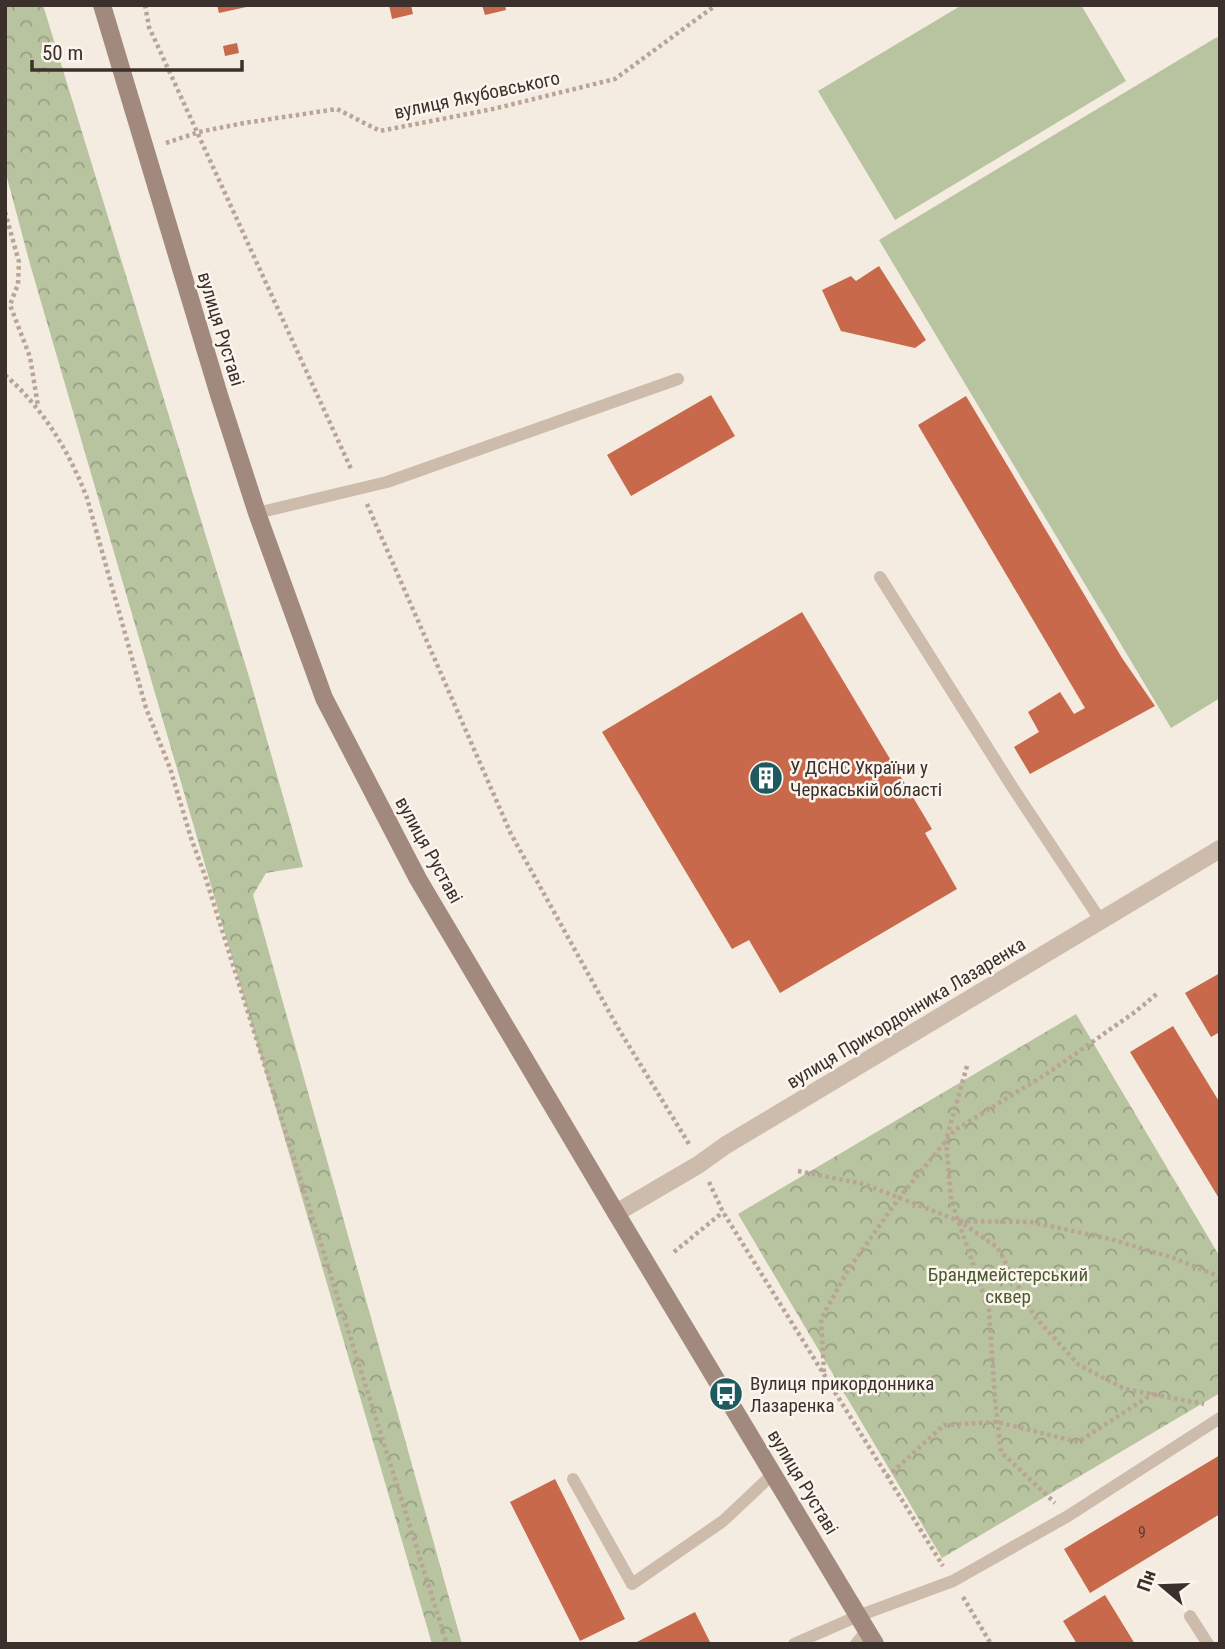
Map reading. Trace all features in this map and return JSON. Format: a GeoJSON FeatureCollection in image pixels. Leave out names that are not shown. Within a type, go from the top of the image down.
{"type":"FeatureCollection","features":[{"type":"Feature","properties":{"kind":"main road","name":"вулиця Руставі"},"geometry":{"type":"LineString","coordinates":[[102,5],[219,395],[257,513],[324,698],[418,879],[773,1474],[864,1633]]}},
{"type":"Feature","properties":{"kind":"street","name":"вулиця Прикордонника Лазаренка"},"geometry":{"type":"LineString","coordinates":[[615,1213],[1220,849]]}},
{"type":"Feature","properties":{"kind":"lane"},"geometry":{"type":"LineString","coordinates":[[257,513],[387,482],[678,379]]}},
{"type":"Feature","properties":{"kind":"lane"},"geometry":{"type":"LineString","coordinates":[[880,577],[1101,921]]}},
{"type":"Feature","properties":{"kind":"lane"},"geometry":{"type":"LineString","coordinates":[[794,1644],[864,1633],[1068,1516],[1220,1418]]}},
{"type":"Feature","properties":{"kind":"lane"},"geometry":{"type":"LineString","coordinates":[[573,1479],[632,1584],[723,1521],[773,1474]]}},
{"type":"Feature","properties":{"kind":"lane"},"geometry":{"type":"LineString","coordinates":[[1190,1616],[1208,1644]]}},
{"type":"Feature","properties":{"kind":"path"},"geometry":{"type":"LineString","coordinates":[[145,5],[149,27],[359,487],[511,834],[618,1028],[689,1144]]}},
{"type":"Feature","properties":{"kind":"path","name":"вулиця Якубовського"},"geometry":{"type":"LineString","coordinates":[[145,150],[199,132],[337,109],[380,131],[615,79],[716,5]]}},
{"type":"Feature","properties":{"kind":"path"},"geometry":{"type":"LineString","coordinates":[[5,212],[19,262],[18,284],[5,313]]}},
{"type":"Feature","properties":{"kind":"path"},"geometry":{"type":"LineString","coordinates":[[10,305],[28,348],[38,407]]}},
{"type":"Feature","properties":{"kind":"path"},"geometry":{"type":"LineString","coordinates":[[5,375],[38,407],[74,466],[88,498],[146,708],[170,768],[205,876],[447,1644]]}},
{"type":"Feature","properties":{"kind":"path"},"geometry":{"type":"LineString","coordinates":[[824,1373],[821,1319],[848,1270],[899,1198],[946,1140],[955,1130],[1048,1073],[1158,993]]}},
{"type":"Feature","properties":{"kind":"path"},"geometry":{"type":"LineString","coordinates":[[967,1066],[946,1140],[951,1200],[989,1310],[1001,1452],[1068,1516]]}},
{"type":"Feature","properties":{"kind":"path"},"geometry":{"type":"LineString","coordinates":[[798,1171],[864,1184],[959,1222],[997,1247],[1035,1317],[1079,1365],[1125,1389],[1207,1405]]}},
{"type":"Feature","properties":{"kind":"path"},"geometry":{"type":"LineString","coordinates":[[707,1178],[723,1212],[991,1644]]}},
{"type":"Feature","properties":{"kind":"path"},"geometry":{"type":"LineString","coordinates":[[674,1252],[723,1212]]}},
{"type":"Feature","properties":{"kind":"path"},"geometry":{"type":"LineString","coordinates":[[959,1222],[1031,1222],[1110,1239],[1161,1254],[1220,1277]]}},
{"type":"Feature","properties":{"kind":"path"},"geometry":{"type":"LineString","coordinates":[[887,1477],[944,1425],[997,1422],[1078,1442],[1154,1393]]}},
{"type":"Feature","properties":{"kind":"green space"},"geometry":{"type":"Polygon","coordinates":[[[5,5],[43,5],[250,680],[303,867],[266,873],[253,895],[462,1644],[432,1644],[30,264],[5,170],[5,5]]]}},
{"type":"Feature","properties":{"kind":"green space"},"geometry":{"type":"Polygon","coordinates":[[[962,5],[1081,5],[1126,81],[895,220],[818,91],[962,5]]]}},
{"type":"Feature","properties":{"kind":"green space"},"geometry":{"type":"Polygon","coordinates":[[[1217,37],[1220,42],[1220,698],[1171,728],[879,240],[1217,37]]]}},
{"type":"Feature","properties":{"kind":"green space","name":"Брандмейстерський сквер"},"geometry":{"type":"Polygon","coordinates":[[[1076,1014],[1220,1257],[1220,1393],[942,1558],[738,1214],[1076,1014]]]}},
{"type":"Feature","properties":{"kind":"building"},"geometry":{"type":"Polygon","coordinates":[[[217,5],[251,5],[251,6],[219,13],[217,5]]]}},
{"type":"Feature","properties":{"kind":"building"},"geometry":{"type":"Polygon","coordinates":[[[389,5],[411,5],[413,14],[392,19],[389,5]]]}},
{"type":"Feature","properties":{"kind":"building"},"geometry":{"type":"Polygon","coordinates":[[[482,5],[505,5],[506,10],[485,15],[482,5]]]}},
{"type":"Feature","properties":{"kind":"building"},"geometry":{"type":"Polygon","coordinates":[[[237,43],[239,53],[225,56],[223,46],[237,43]]]}},
{"type":"Feature","properties":{"kind":"building"},"geometry":{"type":"Polygon","coordinates":[[[879,266],[926,340],[915,348],[841,331],[822,290],[851,276],[856,281],[879,266]]]}},
{"type":"Feature","properties":{"kind":"building"},"geometry":{"type":"Polygon","coordinates":[[[711,395],[735,436],[631,496],[607,455],[711,395]]]}},
{"type":"Feature","properties":{"kind":"building"},"geometry":{"type":"Polygon","coordinates":[[[966,396],[1122,658],[1155,706],[1030,774],[1014,747],[1039,732],[1028,712],[1060,692],[1074,714],[1085,708],[918,425],[966,396]]]}},
{"type":"Feature","properties":{"kind":"building","name":"У ДСНС України у Черкаській області"},"geometry":{"type":"Polygon","coordinates":[[[802,612],[932,829],[925,833],[957,889],[780,993],[749,940],[732,949],[602,732],[802,612]]]}},
{"type":"Feature","properties":{"kind":"building"},"geometry":{"type":"Polygon","coordinates":[[[1220,973],[1220,1032],[1211,1037],[1185,993],[1220,973]]]}},
{"type":"Feature","properties":{"kind":"building"},"geometry":{"type":"Polygon","coordinates":[[[1173,1026],[1220,1103],[1220,1200],[1130,1052],[1173,1026]]]}},
{"type":"Feature","properties":{"kind":"building"},"geometry":{"type":"Polygon","coordinates":[[[1220,1455],[1220,1514],[1090,1593],[1064,1549],[1220,1455]]]}},
{"type":"Feature","properties":{"kind":"building"},"geometry":{"type":"Polygon","coordinates":[[[555,1479],[625,1619],[580,1641],[510,1502],[555,1479]]]}},
{"type":"Feature","properties":{"kind":"building"},"geometry":{"type":"Polygon","coordinates":[[[1105,1595],[1135,1644],[1077,1644],[1063,1621],[1105,1595]]]}},
{"type":"Feature","properties":{"kind":"building"},"geometry":{"type":"Polygon","coordinates":[[[695,1612],[710,1642],[633,1644],[695,1612]]]}},
{"type":"Feature","properties":{"kind":"place","name":"У ДСНС України у Черкаській області"},"geometry":{"type":"Point","coordinates":[766,778]}},
{"type":"Feature","properties":{"kind":"place","name":"Вулиця прикордонника Лазаренка"},"geometry":{"type":"Point","coordinates":[726,1394]}}]}
